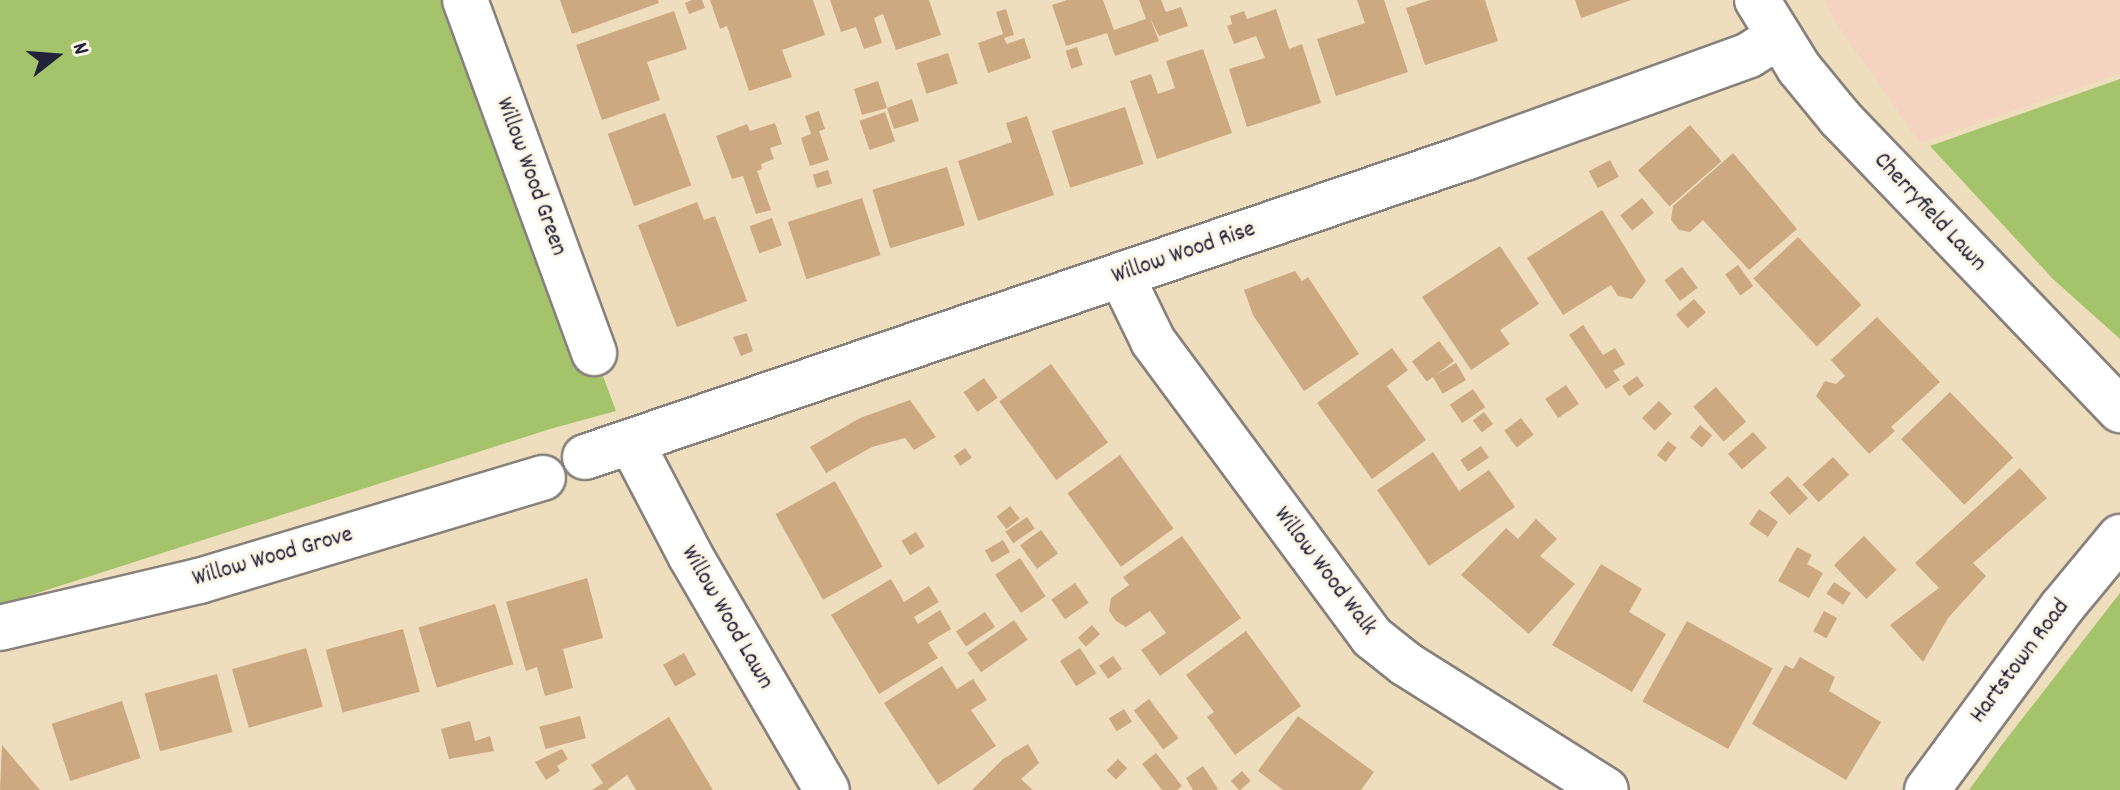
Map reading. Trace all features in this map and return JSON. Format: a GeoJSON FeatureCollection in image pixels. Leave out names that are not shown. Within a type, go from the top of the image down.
{"type":"FeatureCollection","features":[{"type":"Feature","properties":{"kind":"street","name":"Willow Wood Green"},"geometry":{"type":"LineString","coordinates":[[465,0],[594,353]]}},
{"type":"Feature","properties":{"kind":"street","name":"Cherryfield Lawn"},"geometry":{"type":"LineString","coordinates":[[1757,0],[1778,37],[1840,118],[2120,410]]}},
{"type":"Feature","properties":{"kind":"street","name":"Willow Wood Rise"},"geometry":{"type":"LineString","coordinates":[[585,457],[1634,98],[1749,55],[1778,37]]}},
{"type":"Feature","properties":{"kind":"street","name":"Willow Wood Walk"},"geometry":{"type":"LineString","coordinates":[[1121,275],[1153,341],[1372,637],[1406,664],[1606,790]]}},
{"type":"Feature","properties":{"kind":"street","name":"Willow Wood Lawn"},"geometry":{"type":"LineString","coordinates":[[631,442],[684,544],[827,790]]}},
{"type":"Feature","properties":{"kind":"street","name":"Willow Wood Grove"},"geometry":{"type":"LineString","coordinates":[[0,628],[199,581],[543,478]]}},
{"type":"Feature","properties":{"kind":"street","name":"Hartstown Road"},"geometry":{"type":"LineString","coordinates":[[1927,790],[2025,656],[2120,537]]}},
{"type":"Feature","properties":{"kind":"shaded area"},"geometry":{"type":"Polygon","coordinates":[[[1824,0],[2120,0],[2120,74],[1920,143],[1830,14],[1824,0]]]}},
{"type":"Feature","properties":{"kind":"green space"},"geometry":{"type":"Polygon","coordinates":[[[0,0],[462,0],[616,411],[550,429],[0,605],[0,0]]]}},
{"type":"Feature","properties":{"kind":"green space"},"geometry":{"type":"Polygon","coordinates":[[[2120,79],[2120,339],[2053,279],[1930,146],[2120,79]]]}},
{"type":"Feature","properties":{"kind":"green space"},"geometry":{"type":"Polygon","coordinates":[[[2120,593],[2120,790],[1969,790],[2001,746],[2120,593]]]}},
{"type":"Feature","properties":{"kind":"building"},"geometry":{"type":"Polygon","coordinates":[[[560,0],[658,0],[659,3],[572,34],[560,0]]]}},
{"type":"Feature","properties":{"kind":"building"},"geometry":{"type":"Polygon","coordinates":[[[702,0],[705,8],[689,14],[685,3],[702,0]]]}},
{"type":"Feature","properties":{"kind":"building"},"geometry":{"type":"Polygon","coordinates":[[[710,0],[813,0],[825,35],[782,50],[792,77],[749,91],[727,26],[720,29],[710,0]]]}},
{"type":"Feature","properties":{"kind":"building"},"geometry":{"type":"Polygon","coordinates":[[[830,0],[929,0],[941,35],[896,50],[883,14],[874,18],[882,43],[864,49],[856,27],[841,32],[830,0]]]}},
{"type":"Feature","properties":{"kind":"building"},"geometry":{"type":"Polygon","coordinates":[[[1067,0],[1103,0],[1114,30],[1146,19],[1139,0],[1161,0],[1166,12],[1181,7],[1188,26],[1159,36],[1150,18],[1159,41],[1115,56],[1107,33],[1066,46],[1052,5],[1067,0]]]}},
{"type":"Feature","properties":{"kind":"building"},"geometry":{"type":"Polygon","coordinates":[[[1357,0],[1384,0],[1408,72],[1336,96],[1317,39],[1365,23],[1357,0]]]}},
{"type":"Feature","properties":{"kind":"building"},"geometry":{"type":"Polygon","coordinates":[[[1430,0],[1485,0],[1498,41],[1425,65],[1406,8],[1430,0]]]}},
{"type":"Feature","properties":{"kind":"building"},"geometry":{"type":"Polygon","coordinates":[[[1575,0],[1631,0],[1581,18],[1575,0]]]}},
{"type":"Feature","properties":{"kind":"building"},"geometry":{"type":"Polygon","coordinates":[[[1006,9],[1014,35],[1004,38],[1007,44],[1024,38],[1031,58],[988,73],[978,43],[1003,34],[996,12],[1006,9]]]}},
{"type":"Feature","properties":{"kind":"building"},"geometry":{"type":"Polygon","coordinates":[[[1276,9],[1289,49],[1302,44],[1321,103],[1247,127],[1229,69],[1265,58],[1256,36],[1234,44],[1227,26],[1232,24],[1230,16],[1244,11],[1247,19],[1276,9]]]}},
{"type":"Feature","properties":{"kind":"building"},"geometry":{"type":"Polygon","coordinates":[[[674,11],[687,49],[647,62],[660,100],[602,120],[576,45],[674,11]]]}},
{"type":"Feature","properties":{"kind":"building"},"geometry":{"type":"Polygon","coordinates":[[[1077,47],[1083,65],[1071,69],[1066,51],[1077,47]]]}},
{"type":"Feature","properties":{"kind":"building"},"geometry":{"type":"Polygon","coordinates":[[[1203,49],[1232,133],[1157,159],[1130,81],[1151,74],[1158,94],[1175,88],[1166,61],[1203,49]]]}},
{"type":"Feature","properties":{"kind":"building"},"geometry":{"type":"Polygon","coordinates":[[[948,53],[958,83],[927,94],[917,63],[948,53]]]}},
{"type":"Feature","properties":{"kind":"building"},"geometry":{"type":"Polygon","coordinates":[[[878,81],[887,108],[862,115],[854,89],[878,81]]]}},
{"type":"Feature","properties":{"kind":"building"},"geometry":{"type":"Polygon","coordinates":[[[912,99],[919,121],[894,129],[887,108],[912,99]]]}},
{"type":"Feature","properties":{"kind":"building"},"geometry":{"type":"Polygon","coordinates":[[[1125,107],[1144,164],[1070,188],[1052,131],[1125,107]]]}},
{"type":"Feature","properties":{"kind":"building"},"geometry":{"type":"Polygon","coordinates":[[[819,111],[825,129],[819,131],[829,160],[810,166],[801,138],[811,134],[805,116],[819,111]]]}},
{"type":"Feature","properties":{"kind":"building"},"geometry":{"type":"Polygon","coordinates":[[[885,112],[895,141],[870,150],[859,121],[885,112]]]}},
{"type":"Feature","properties":{"kind":"building"},"geometry":{"type":"Polygon","coordinates":[[[665,113],[691,185],[634,206],[608,134],[665,113]]]}},
{"type":"Feature","properties":{"kind":"building"},"geometry":{"type":"Polygon","coordinates":[[[1027,116],[1054,195],[978,221],[958,161],[1012,142],[1006,123],[1027,116]]]}},
{"type":"Feature","properties":{"kind":"building"},"geometry":{"type":"Polygon","coordinates":[[[775,123],[782,144],[770,148],[774,159],[761,164],[762,169],[757,171],[771,210],[756,214],[743,176],[732,179],[716,136],[747,124],[750,131],[775,123]]]}},
{"type":"Feature","properties":{"kind":"building"},"geometry":{"type":"Polygon","coordinates":[[[1690,125],[1721,161],[1669,206],[1638,170],[1690,125]]]}},
{"type":"Feature","properties":{"kind":"building"},"geometry":{"type":"Polygon","coordinates":[[[1733,153],[1797,229],[1749,270],[1703,220],[1690,232],[1679,230],[1671,220],[1673,206],[1733,153]]]}},
{"type":"Feature","properties":{"kind":"building"},"geometry":{"type":"Polygon","coordinates":[[[1610,160],[1619,177],[1598,188],[1589,171],[1610,160]]]}},
{"type":"Feature","properties":{"kind":"building"},"geometry":{"type":"Polygon","coordinates":[[[947,167],[965,225],[890,248],[872,190],[947,167]]]}},
{"type":"Feature","properties":{"kind":"building"},"geometry":{"type":"Polygon","coordinates":[[[828,170],[832,183],[817,188],[813,175],[828,170]]]}},
{"type":"Feature","properties":{"kind":"building"},"geometry":{"type":"Polygon","coordinates":[[[862,198],[881,255],[806,279],[788,222],[862,198]]]}},
{"type":"Feature","properties":{"kind":"building"},"geometry":{"type":"Polygon","coordinates":[[[1642,198],[1654,213],[1632,230],[1620,216],[1642,198]]]}},
{"type":"Feature","properties":{"kind":"building"},"geometry":{"type":"Polygon","coordinates":[[[697,202],[704,220],[715,216],[747,301],[677,327],[638,225],[697,202]]]}},
{"type":"Feature","properties":{"kind":"building"},"geometry":{"type":"Polygon","coordinates":[[[1602,210],[1646,281],[1632,299],[1618,296],[1611,285],[1563,315],[1527,258],[1602,210]]]}},
{"type":"Feature","properties":{"kind":"building"},"geometry":{"type":"Polygon","coordinates":[[[772,218],[782,245],[759,253],[749,226],[772,218]]]}},
{"type":"Feature","properties":{"kind":"building"},"geometry":{"type":"Polygon","coordinates":[[[1798,237],[1861,305],[1817,347],[1753,279],[1798,237]]]}},
{"type":"Feature","properties":{"kind":"building"},"geometry":{"type":"Polygon","coordinates":[[[1500,246],[1539,304],[1500,330],[1510,344],[1471,370],[1422,297],[1500,246]]]}},
{"type":"Feature","properties":{"kind":"building"},"geometry":{"type":"Polygon","coordinates":[[[1738,265],[1753,286],[1740,295],[1725,274],[1738,265]]]}},
{"type":"Feature","properties":{"kind":"building"},"geometry":{"type":"Polygon","coordinates":[[[1682,267],[1698,288],[1680,301],[1664,280],[1682,267]]]}},
{"type":"Feature","properties":{"kind":"building"},"geometry":{"type":"Polygon","coordinates":[[[1295,271],[1302,281],[1308,277],[1359,354],[1304,391],[1253,315],[1244,290],[1295,271]]]}},
{"type":"Feature","properties":{"kind":"building"},"geometry":{"type":"Polygon","coordinates":[[[1694,299],[1706,313],[1688,328],[1676,315],[1694,299]]]}},
{"type":"Feature","properties":{"kind":"building"},"geometry":{"type":"Polygon","coordinates":[[[1877,317],[1940,382],[1891,427],[1895,431],[1869,454],[1816,396],[1825,381],[1836,384],[1845,376],[1831,360],[1877,317]]]}},
{"type":"Feature","properties":{"kind":"building"},"geometry":{"type":"Polygon","coordinates":[[[1583,325],[1603,355],[1615,348],[1625,364],[1613,371],[1620,380],[1606,389],[1569,335],[1583,325]]]}},
{"type":"Feature","properties":{"kind":"building"},"geometry":{"type":"Polygon","coordinates":[[[747,333],[753,351],[741,356],[733,337],[747,333]]]}},
{"type":"Feature","properties":{"kind":"building"},"geometry":{"type":"Polygon","coordinates":[[[1439,341],[1454,361],[1427,381],[1412,361],[1439,341]]]}},
{"type":"Feature","properties":{"kind":"building"},"geometry":{"type":"Polygon","coordinates":[[[1392,348],[1408,370],[1387,386],[1426,440],[1372,479],[1317,403],[1392,348]]]}},
{"type":"Feature","properties":{"kind":"building"},"geometry":{"type":"Polygon","coordinates":[[[1456,363],[1466,380],[1443,394],[1433,376],[1456,363]]]}},
{"type":"Feature","properties":{"kind":"building"},"geometry":{"type":"Polygon","coordinates":[[[1051,364],[1108,442],[1056,480],[999,402],[1051,364]]]}},
{"type":"Feature","properties":{"kind":"building"},"geometry":{"type":"Polygon","coordinates":[[[1637,376],[1644,386],[1629,396],[1622,386],[1637,376]]]}},
{"type":"Feature","properties":{"kind":"building"},"geometry":{"type":"Polygon","coordinates":[[[984,378],[998,398],[977,412],[964,392],[984,378]]]}},
{"type":"Feature","properties":{"kind":"building"},"geometry":{"type":"Polygon","coordinates":[[[1566,385],[1579,404],[1558,418],[1545,399],[1566,385]]]}},
{"type":"Feature","properties":{"kind":"building"},"geometry":{"type":"Polygon","coordinates":[[[1716,387],[1746,422],[1724,441],[1693,407],[1716,387]]]}},
{"type":"Feature","properties":{"kind":"building"},"geometry":{"type":"Polygon","coordinates":[[[1473,389],[1485,407],[1462,423],[1450,405],[1473,389]]]}},
{"type":"Feature","properties":{"kind":"building"},"geometry":{"type":"Polygon","coordinates":[[[1950,392],[2013,457],[1964,505],[1901,439],[1950,392]]]}},
{"type":"Feature","properties":{"kind":"building"},"geometry":{"type":"Polygon","coordinates":[[[910,400],[936,437],[914,450],[905,438],[872,447],[826,473],[810,447],[860,418],[910,400]]]}},
{"type":"Feature","properties":{"kind":"building"},"geometry":{"type":"Polygon","coordinates":[[[1659,401],[1672,414],[1655,431],[1642,418],[1659,401]]]}},
{"type":"Feature","properties":{"kind":"building"},"geometry":{"type":"Polygon","coordinates":[[[1484,412],[1493,424],[1482,432],[1473,420],[1484,412]]]}},
{"type":"Feature","properties":{"kind":"building"},"geometry":{"type":"Polygon","coordinates":[[[1521,418],[1534,435],[1517,447],[1504,431],[1521,418]]]}},
{"type":"Feature","properties":{"kind":"building"},"geometry":{"type":"Polygon","coordinates":[[[1700,425],[1712,435],[1702,448],[1690,437],[1700,425]]]}},
{"type":"Feature","properties":{"kind":"building"},"geometry":{"type":"Polygon","coordinates":[[[1753,432],[1767,448],[1742,469],[1728,454],[1753,432]]]}},
{"type":"Feature","properties":{"kind":"building"},"geometry":{"type":"Polygon","coordinates":[[[1668,441],[1677,448],[1666,462],[1657,455],[1668,441]]]}},
{"type":"Feature","properties":{"kind":"building"},"geometry":{"type":"Polygon","coordinates":[[[1481,446],[1489,458],[1468,472],[1460,460],[1481,446]]]}},
{"type":"Feature","properties":{"kind":"building"},"geometry":{"type":"Polygon","coordinates":[[[965,448],[972,458],[960,466],[954,456],[965,448]]]}},
{"type":"Feature","properties":{"kind":"building"},"geometry":{"type":"Polygon","coordinates":[[[1433,452],[1459,491],[1489,470],[1515,507],[1429,566],[1377,490],[1433,452]]]}},
{"type":"Feature","properties":{"kind":"building"},"geometry":{"type":"Polygon","coordinates":[[[1120,455],[1173,529],[1121,567],[1067,493],[1120,455]]]}},
{"type":"Feature","properties":{"kind":"building"},"geometry":{"type":"Polygon","coordinates":[[[1833,457],[1849,475],[1819,502],[1803,484],[1833,457]]]}},
{"type":"Feature","properties":{"kind":"building"},"geometry":{"type":"Polygon","coordinates":[[[2020,468],[2047,498],[1973,563],[1986,576],[1948,618],[1923,662],[1890,625],[1939,588],[1915,563],[2020,468]]]}},
{"type":"Feature","properties":{"kind":"building"},"geometry":{"type":"Polygon","coordinates":[[[1788,476],[1808,498],[1789,515],[1769,493],[1788,476]]]}},
{"type":"Feature","properties":{"kind":"building"},"geometry":{"type":"Polygon","coordinates":[[[835,481],[883,567],[823,600],[776,514],[835,481]]]}},
{"type":"Feature","properties":{"kind":"building"},"geometry":{"type":"Polygon","coordinates":[[[1010,506],[1020,519],[1006,529],[997,516],[1010,506]]]}},
{"type":"Feature","properties":{"kind":"building"},"geometry":{"type":"Polygon","coordinates":[[[1759,509],[1778,522],[1768,537],[1749,524],[1759,509]]]}},
{"type":"Feature","properties":{"kind":"building"},"geometry":{"type":"Polygon","coordinates":[[[1027,517],[1035,529],[1013,543],[1005,532],[1027,517]]]}},
{"type":"Feature","properties":{"kind":"building"},"geometry":{"type":"Polygon","coordinates":[[[1536,519],[1557,539],[1540,556],[1575,584],[1529,634],[1461,575],[1506,528],[1518,539],[1536,519]]]}},
{"type":"Feature","properties":{"kind":"building"},"geometry":{"type":"Polygon","coordinates":[[[1041,530],[1058,553],[1037,569],[1020,545],[1041,530]]]}},
{"type":"Feature","properties":{"kind":"building"},"geometry":{"type":"Polygon","coordinates":[[[916,532],[925,547],[910,555],[901,541],[916,532]]]}},
{"type":"Feature","properties":{"kind":"building"},"geometry":{"type":"Polygon","coordinates":[[[1182,536],[1241,618],[1160,676],[1141,650],[1166,633],[1150,611],[1126,627],[1116,621],[1109,611],[1111,598],[1129,585],[1123,577],[1182,536]]]}},
{"type":"Feature","properties":{"kind":"building"},"geometry":{"type":"Polygon","coordinates":[[[1864,536],[1897,570],[1866,599],[1834,565],[1864,536]]]}},
{"type":"Feature","properties":{"kind":"building"},"geometry":{"type":"Polygon","coordinates":[[[1003,540],[1010,552],[992,563],[985,550],[1003,540]]]}},
{"type":"Feature","properties":{"kind":"building"},"geometry":{"type":"Polygon","coordinates":[[[1797,547],[1812,555],[1807,564],[1823,573],[1809,598],[1778,581],[1797,547]]]}},
{"type":"Feature","properties":{"kind":"building"},"geometry":{"type":"Polygon","coordinates":[[[1020,558],[1046,596],[1021,613],[995,575],[1020,558]]]}},
{"type":"Feature","properties":{"kind":"building"},"geometry":{"type":"Polygon","coordinates":[[[1601,564],[1642,589],[1629,612],[1666,634],[1632,692],[1552,645],[1601,564]]]}},
{"type":"Feature","properties":{"kind":"building"},"geometry":{"type":"Polygon","coordinates":[[[587,578],[603,638],[563,649],[573,688],[545,696],[537,667],[526,671],[506,602],[587,578]]]}},
{"type":"Feature","properties":{"kind":"building"},"geometry":{"type":"Polygon","coordinates":[[[891,579],[904,602],[929,586],[939,602],[914,617],[918,624],[940,610],[951,629],[928,643],[938,658],[879,694],[831,615],[891,579]]]}},
{"type":"Feature","properties":{"kind":"building"},"geometry":{"type":"Polygon","coordinates":[[[1834,582],[1851,593],[1843,605],[1826,594],[1834,582]]]}},
{"type":"Feature","properties":{"kind":"building"},"geometry":{"type":"Polygon","coordinates":[[[1075,583],[1089,603],[1065,619],[1051,600],[1075,583]]]}},
{"type":"Feature","properties":{"kind":"building"},"geometry":{"type":"Polygon","coordinates":[[[495,604],[513,664],[437,688],[418,627],[495,604]]]}},
{"type":"Feature","properties":{"kind":"building"},"geometry":{"type":"Polygon","coordinates":[[[1824,611],[1837,618],[1826,638],[1813,631],[1824,611]]]}},
{"type":"Feature","properties":{"kind":"building"},"geometry":{"type":"Polygon","coordinates":[[[985,612],[995,627],[966,646],[956,632],[985,612]]]}},
{"type":"Feature","properties":{"kind":"building"},"geometry":{"type":"Polygon","coordinates":[[[1014,620],[1028,640],[981,672],[967,653],[1014,620]]]}},
{"type":"Feature","properties":{"kind":"building"},"geometry":{"type":"Polygon","coordinates":[[[1687,621],[1773,669],[1728,749],[1642,701],[1687,621]]]}},
{"type":"Feature","properties":{"kind":"building"},"geometry":{"type":"Polygon","coordinates":[[[1092,625],[1100,634],[1086,647],[1078,638],[1092,625]]]}},
{"type":"Feature","properties":{"kind":"building"},"geometry":{"type":"Polygon","coordinates":[[[403,629],[420,692],[343,712],[326,650],[403,629]]]}},
{"type":"Feature","properties":{"kind":"building"},"geometry":{"type":"Polygon","coordinates":[[[1246,631],[1301,706],[1235,755],[1207,717],[1214,712],[1186,675],[1246,631]]]}},
{"type":"Feature","properties":{"kind":"building"},"geometry":{"type":"Polygon","coordinates":[[[306,648],[323,707],[249,728],[232,669],[306,648]]]}},
{"type":"Feature","properties":{"kind":"building"},"geometry":{"type":"Polygon","coordinates":[[[1080,648],[1096,673],[1076,686],[1060,661],[1080,648]]]}},
{"type":"Feature","properties":{"kind":"building"},"geometry":{"type":"Polygon","coordinates":[[[684,653],[696,675],[675,687],[663,665],[684,653]]]}},
{"type":"Feature","properties":{"kind":"building"},"geometry":{"type":"Polygon","coordinates":[[[1113,656],[1122,669],[1108,679],[1099,666],[1113,656]]]}},
{"type":"Feature","properties":{"kind":"building"},"geometry":{"type":"Polygon","coordinates":[[[1800,657],[1835,677],[1829,691],[1881,722],[1846,780],[1752,724],[1785,665],[1793,669],[1800,657]]]}},
{"type":"Feature","properties":{"kind":"building"},"geometry":{"type":"Polygon","coordinates":[[[942,666],[957,689],[973,679],[987,700],[971,710],[996,746],[938,785],[884,703],[942,666]]]}},
{"type":"Feature","properties":{"kind":"building"},"geometry":{"type":"Polygon","coordinates":[[[217,674],[233,732],[160,751],[145,693],[217,674]]]}},
{"type":"Feature","properties":{"kind":"building"},"geometry":{"type":"Polygon","coordinates":[[[1149,699],[1178,738],[1163,750],[1134,710],[1149,699]]]}},
{"type":"Feature","properties":{"kind":"building"},"geometry":{"type":"Polygon","coordinates":[[[122,701],[141,758],[70,781],[52,724],[122,701]]]}},
{"type":"Feature","properties":{"kind":"building"},"geometry":{"type":"Polygon","coordinates":[[[1124,709],[1132,722],[1117,731],[1109,719],[1124,709]]]}},
{"type":"Feature","properties":{"kind":"building"},"geometry":{"type":"Polygon","coordinates":[[[580,716],[586,738],[545,749],[539,727],[580,716]]]}},
{"type":"Feature","properties":{"kind":"building"},"geometry":{"type":"Polygon","coordinates":[[[1298,716],[1374,772],[1361,790],[1283,790],[1258,771],[1298,716]]]}},
{"type":"Feature","properties":{"kind":"building"},"geometry":{"type":"Polygon","coordinates":[[[669,717],[713,790],[636,790],[627,775],[607,790],[592,790],[603,783],[591,765],[669,717]]]}},
{"type":"Feature","properties":{"kind":"building"},"geometry":{"type":"Polygon","coordinates":[[[470,721],[475,741],[490,736],[494,751],[449,759],[441,729],[470,721]]]}},
{"type":"Feature","properties":{"kind":"building"},"geometry":{"type":"Polygon","coordinates":[[[1028,744],[1039,763],[1021,779],[1033,790],[972,790],[1003,759],[1028,744]]]}},
{"type":"Feature","properties":{"kind":"building"},"geometry":{"type":"Polygon","coordinates":[[[2,745],[40,790],[0,790],[2,745]]]}},
{"type":"Feature","properties":{"kind":"building"},"geometry":{"type":"Polygon","coordinates":[[[562,749],[568,759],[557,766],[560,771],[546,780],[535,762],[562,749]]]}},
{"type":"Feature","properties":{"kind":"building"},"geometry":{"type":"Polygon","coordinates":[[[1156,753],[1182,786],[1177,790],[1162,790],[1142,764],[1156,753]]]}},
{"type":"Feature","properties":{"kind":"building"},"geometry":{"type":"Polygon","coordinates":[[[1118,759],[1127,768],[1116,780],[1107,770],[1118,759]]]}},
{"type":"Feature","properties":{"kind":"building"},"geometry":{"type":"Polygon","coordinates":[[[1203,766],[1218,789],[1193,790],[1186,778],[1203,766]]]}},
{"type":"Feature","properties":{"kind":"building"},"geometry":{"type":"Polygon","coordinates":[[[1242,771],[1251,781],[1240,790],[1231,781],[1242,771]]]}}]}
